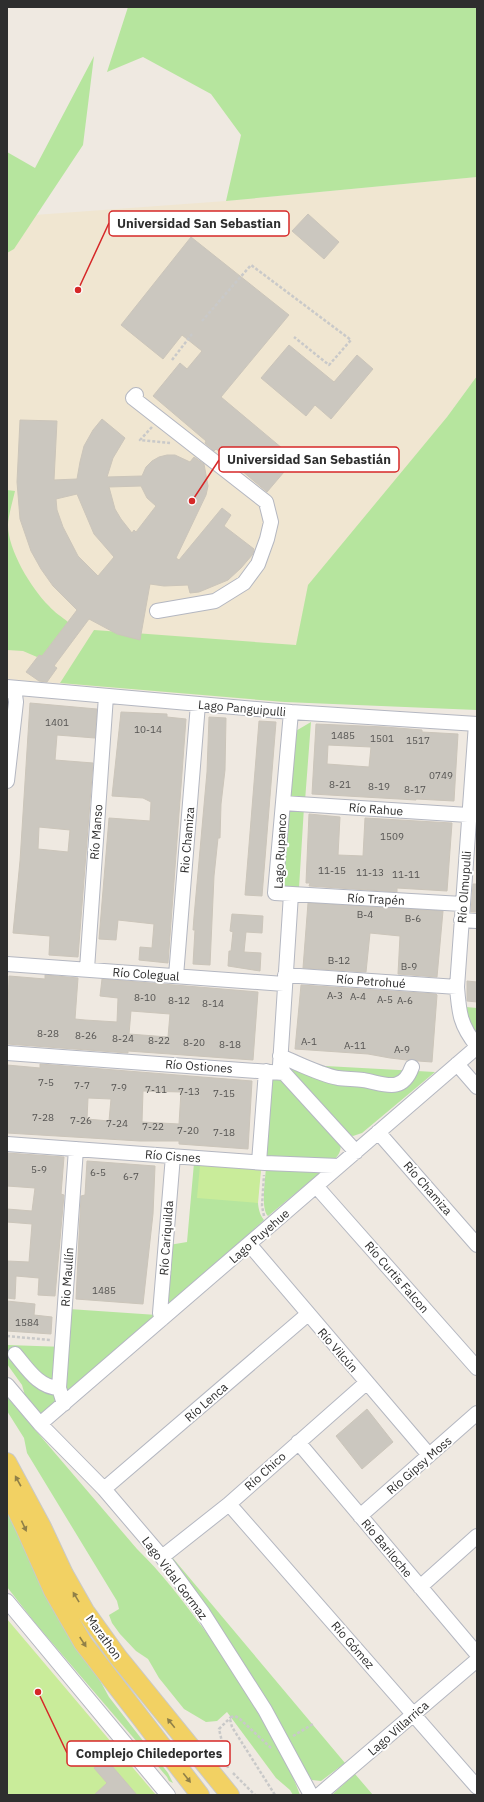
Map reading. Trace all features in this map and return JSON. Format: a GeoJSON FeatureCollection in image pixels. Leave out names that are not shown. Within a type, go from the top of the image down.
{"type":"FeatureCollection","features":[{"type":"Feature","properties":{"kind":"main road","name":"Marathon"},"geometry":{"type":"LineString","coordinates":[[7,1462],[42,1527],[64,1574],[85,1611],[118,1657],[230,1795]]}},
{"type":"Feature","properties":{"kind":"main road","name":"Marathon"},"geometry":{"type":"LineString","coordinates":[[7,1491],[53,1591],[83,1643],[200,1795]]}},
{"type":"Feature","properties":{"kind":"main road"},"geometry":{"type":"LineString","coordinates":[[204,1764],[207,1780],[205,1795]]}},
{"type":"Feature","properties":{"kind":"street"},"geometry":{"type":"LineString","coordinates":[[136,395],[133,398],[266,502],[271,522],[267,539],[258,564],[244,583],[216,601],[157,611]]}},
{"type":"Feature","properties":{"kind":"street"},"geometry":{"type":"LineString","coordinates":[[7,687],[15,696],[11,713],[8,740],[7,781]]}},
{"type":"Feature","properties":{"kind":"street","name":"Lago Panguipulli"},"geometry":{"type":"LineString","coordinates":[[7,687],[291,712],[476,724]]}},
{"type":"Feature","properties":{"kind":"street","name":"Río Manso"},"geometry":{"type":"LineString","coordinates":[[87,969],[106,696]]}},
{"type":"Feature","properties":{"kind":"street","name":"Rio Chamiza"},"geometry":{"type":"LineString","coordinates":[[176,976],[198,704]]}},
{"type":"Feature","properties":{"kind":"street","name":"Lago Rupanco"},"geometry":{"type":"LineString","coordinates":[[284,1072],[280,1065],[280,1056],[291,894],[276,893],[291,712]]}},
{"type":"Feature","properties":{"kind":"street","name":"Río Olmupulli"},"geometry":{"type":"LineString","coordinates":[[476,724],[468,816],[458,987],[459,1010],[462,1023],[467,1034],[477,1046]]}},
{"type":"Feature","properties":{"kind":"street","name":"Río Rahue"},"geometry":{"type":"LineString","coordinates":[[283,803],[468,816]]}},
{"type":"Feature","properties":{"kind":"street","name":"Río Trapén"},"geometry":{"type":"LineString","coordinates":[[291,894],[462,904]]}},
{"type":"Feature","properties":{"kind":"street"},"geometry":{"type":"LineString","coordinates":[[461,920],[477,921]]}},
{"type":"Feature","properties":{"kind":"street","name":"Río Colegual"},"geometry":{"type":"LineString","coordinates":[[7,964],[176,976],[285,979]]}},
{"type":"Feature","properties":{"kind":"street","name":"Río Petrohué"},"geometry":{"type":"LineString","coordinates":[[285,979],[458,987]]}},
{"type":"Feature","properties":{"kind":"street","name":"Lago Puyehue"},"geometry":{"type":"LineString","coordinates":[[40,1424],[477,1046]]}},
{"type":"Feature","properties":{"kind":"street","name":"Río Ostiones"},"geometry":{"type":"LineString","coordinates":[[7,1053],[284,1072]]}},
{"type":"Feature","properties":{"kind":"street"},"geometry":{"type":"LineString","coordinates":[[280,1056],[337,1078],[362,1080],[380,1085],[398,1084],[405,1081],[412,1068]]}},
{"type":"Feature","properties":{"kind":"street"},"geometry":{"type":"LineString","coordinates":[[457,1064],[477,1087]]}},
{"type":"Feature","properties":{"kind":"street"},"geometry":{"type":"LineString","coordinates":[[262,1162],[266,1071]]}},
{"type":"Feature","properties":{"kind":"street"},"geometry":{"type":"LineString","coordinates":[[284,1072],[356,1152]]}},
{"type":"Feature","properties":{"kind":"street","name":"Río Chamiza"},"geometry":{"type":"LineString","coordinates":[[378,1132],[477,1245]]}},
{"type":"Feature","properties":{"kind":"street","name":"Río Cisnes"},"geometry":{"type":"LineString","coordinates":[[7,1144],[339,1166]]}},
{"type":"Feature","properties":{"kind":"street","name":"Rio Maullín"},"geometry":{"type":"LineString","coordinates":[[64,1404],[59,1388],[76,1149]]}},
{"type":"Feature","properties":{"kind":"street","name":"Río Cariquilda"},"geometry":{"type":"LineString","coordinates":[[162,1319],[160,1313],[173,1156]]}},
{"type":"Feature","properties":{"kind":"street","name":"Río Curtis Falcon"},"geometry":{"type":"LineString","coordinates":[[316,1186],[477,1368]]}},
{"type":"Feature","properties":{"kind":"street","name":"Río Vilcún"},"geometry":{"type":"LineString","coordinates":[[249,1244],[366,1383],[429,1455]]}},
{"type":"Feature","properties":{"kind":"street","name":"Río Lenca"},"geometry":{"type":"LineString","coordinates":[[104,1489],[308,1314]]}},
{"type":"Feature","properties":{"kind":"street"},"geometry":{"type":"LineString","coordinates":[[15,1354],[45,1386],[59,1388]]}},
{"type":"Feature","properties":{"kind":"street","name":"Río Chico"},"geometry":{"type":"LineString","coordinates":[[162,1558],[228,1504],[366,1383]]}},
{"type":"Feature","properties":{"kind":"street","name":"Lago Vidal Gormaz"},"geometry":{"type":"LineString","coordinates":[[7,1385],[40,1424],[104,1489],[162,1558],[203,1613],[235,1661],[311,1795]]}},
{"type":"Feature","properties":{"kind":"street","name":"Río Gipsy Moss"},"geometry":{"type":"LineString","coordinates":[[360,1516],[477,1413]]}},
{"type":"Feature","properties":{"kind":"street","name":"Río Bariloche"},"geometry":{"type":"LineString","coordinates":[[298,1442],[477,1654]]}},
{"type":"Feature","properties":{"kind":"street","name":"Río Gómez"},"geometry":{"type":"LineString","coordinates":[[228,1504],[477,1787]]}},
{"type":"Feature","properties":{"kind":"street"},"geometry":{"type":"LineString","coordinates":[[420,1587],[477,1536]]}},
{"type":"Feature","properties":{"kind":"street"},"geometry":{"type":"LineString","coordinates":[[7,1601],[168,1795]]}},
{"type":"Feature","properties":{"kind":"street","name":"Lago Villarrica"},"geometry":{"type":"LineString","coordinates":[[319,1795],[477,1660]]}},
{"type":"Feature","properties":{"kind":"path"},"geometry":{"type":"LineString","coordinates":[[202,321],[251,265],[351,340],[329,365],[294,337]]}},
{"type":"Feature","properties":{"kind":"path"},"geometry":{"type":"LineString","coordinates":[[172,360],[192,334]]}},
{"type":"Feature","properties":{"kind":"path"},"geometry":{"type":"LineString","coordinates":[[262,1162],[262,1214],[269,1226]]}},
{"type":"Feature","properties":{"kind":"path"},"geometry":{"type":"LineString","coordinates":[[7,1336],[62,1341]]}},
{"type":"Feature","properties":{"kind":"path"},"geometry":{"type":"LineString","coordinates":[[226,1773],[228,1768],[219,1729],[232,1717],[235,1716],[240,1718],[269,1748],[312,1724]]}},
{"type":"Feature","properties":{"kind":"path"},"geometry":{"type":"LineString","coordinates":[[232,1717],[230,1719],[232,1727],[275,1795]]}},
{"type":"Feature","properties":{"kind":"path"},"geometry":{"type":"LineString","coordinates":[[230,1772],[234,1774],[255,1795]]}},
{"type":"Feature","properties":{"kind":"shaded area"},"geometry":{"type":"Polygon","coordinates":[[[477,177],[477,376],[447,417],[285,702],[7,679],[7,217],[226,201],[477,177]]]}},
{"type":"Feature","properties":{"kind":"green space"},"geometry":{"type":"Polygon","coordinates":[[[128,7],[477,7],[477,177],[226,201],[241,135],[211,94],[143,57],[107,72],[128,7]]]}},
{"type":"Feature","properties":{"kind":"green space"},"geometry":{"type":"Polygon","coordinates":[[[94,56],[83,145],[14,249],[7,253],[7,152],[35,168],[94,56]]]}},
{"type":"Feature","properties":{"kind":"green space"},"geometry":{"type":"Polygon","coordinates":[[[477,376],[477,710],[285,702],[60,683],[94,630],[296,645],[308,585],[447,417],[477,376]]]}},
{"type":"Feature","properties":{"kind":"green space"},"geometry":{"type":"Polygon","coordinates":[[[7,490],[15,491],[8,525],[9,535],[16,557],[28,579],[42,598],[53,610],[68,622],[42,656],[39,655],[37,657],[23,651],[7,650],[7,490]]]}},
{"type":"Feature","properties":{"kind":"green space"},"geometry":{"type":"Polygon","coordinates":[[[311,722],[305,801],[287,798],[294,732],[311,722]]]}},
{"type":"Feature","properties":{"kind":"green space"},"geometry":{"type":"Polygon","coordinates":[[[304,807],[299,888],[294,890],[280,886],[286,809],[304,807]]]}},
{"type":"Feature","properties":{"kind":"green space"},"geometry":{"type":"Polygon","coordinates":[[[466,1007],[477,1008],[477,1033],[468,1026],[466,1007]]]}},
{"type":"Feature","properties":{"kind":"green space"},"geometry":{"type":"Polygon","coordinates":[[[289,1064],[435,1072],[362,1133],[353,1136],[345,1133],[289,1067],[289,1064]]]}},
{"type":"Feature","properties":{"kind":"green space"},"geometry":{"type":"Polygon","coordinates":[[[273,1078],[283,1078],[340,1142],[341,1148],[339,1153],[332,1161],[268,1158],[265,1155],[267,1084],[273,1078]]]}},
{"type":"Feature","properties":{"kind":"green space"},"geometry":{"type":"Polygon","coordinates":[[[194,1163],[261,1167],[258,1202],[261,1215],[264,1220],[173,1302],[169,1303],[166,1301],[169,1245],[187,1242],[194,1163]]]}},
{"type":"Feature","properties":{"kind":"green space"},"geometry":{"type":"Polygon","coordinates":[[[200,1165],[261,1170],[258,1203],[197,1198],[200,1165]]]}},
{"type":"Feature","properties":{"kind":"green space"},"geometry":{"type":"Polygon","coordinates":[[[266,1165],[320,1170],[320,1173],[268,1216],[264,1207],[266,1165]]]}},
{"type":"Feature","properties":{"kind":"green space"},"geometry":{"type":"Polygon","coordinates":[[[69,1309],[157,1315],[40,1424],[26,1399],[22,1385],[7,1364],[7,1345],[66,1347],[69,1309]]]}},
{"type":"Feature","properties":{"kind":"green space"},"geometry":{"type":"Polygon","coordinates":[[[7,1397],[137,1549],[163,1577],[203,1628],[258,1708],[281,1751],[300,1795],[293,1795],[290,1790],[276,1778],[227,1712],[217,1721],[206,1722],[184,1709],[159,1678],[148,1659],[136,1651],[120,1634],[112,1623],[109,1615],[119,1609],[117,1601],[27,1453],[24,1438],[7,1411],[7,1397]]]}},
{"type":"Feature","properties":{"kind":"green space"},"geometry":{"type":"Polygon","coordinates":[[[7,1510],[109,1697],[168,1773],[173,1783],[169,1781],[36,1624],[7,1587],[7,1510]]]}},
{"type":"Feature","properties":{"kind":"green space"},"geometry":{"type":"Polygon","coordinates":[[[172,1557],[345,1763],[321,1781],[312,1780],[309,1776],[241,1659],[169,1559],[172,1557]]]}},
{"type":"Feature","properties":{"kind":"green space"},"geometry":{"type":"Polygon","coordinates":[[[7,1619],[156,1795],[7,1795],[7,1619]]]}},
{"type":"Feature","properties":{"kind":"green space"},"geometry":{"type":"Polygon","coordinates":[[[355,1774],[373,1795],[332,1795],[335,1792],[355,1774]]]}},
{"type":"Feature","properties":{"kind":"building"},"geometry":{"type":"Polygon","coordinates":[[[308,214],[339,242],[324,259],[292,231],[308,214]]]}},
{"type":"Feature","properties":{"kind":"building"},"geometry":{"type":"Polygon","coordinates":[[[191,237],[289,315],[221,397],[295,459],[267,492],[216,449],[214,451],[205,443],[206,441],[153,396],[180,363],[187,369],[202,351],[182,335],[163,359],[121,325],[191,237]]]}},
{"type":"Feature","properties":{"kind":"building"},"geometry":{"type":"Polygon","coordinates":[[[289,345],[334,382],[357,355],[373,369],[331,419],[315,405],[306,416],[261,378],[289,345]]]}},
{"type":"Feature","properties":{"kind":"building"},"geometry":{"type":"Polygon","coordinates":[[[102,419],[125,438],[113,458],[107,477],[142,476],[146,467],[152,461],[167,455],[175,455],[190,462],[194,457],[204,464],[208,486],[206,495],[176,558],[179,560],[222,508],[231,515],[224,526],[254,549],[253,554],[228,580],[199,592],[190,593],[188,585],[164,586],[150,584],[140,640],[117,634],[89,619],[54,666],[57,668],[47,682],[39,681],[26,672],[39,655],[42,656],[77,610],[53,586],[41,569],[31,551],[20,519],[17,482],[20,420],[57,421],[54,480],[77,479],[84,446],[93,430],[102,419]],[[141,486],[109,487],[115,509],[132,533],[134,530],[136,532],[156,506],[147,498],[141,486]],[[77,494],[56,499],[57,510],[63,527],[78,556],[98,576],[114,557],[94,534],[77,494]]]}},
{"type":"Feature","properties":{"kind":"building"},"geometry":{"type":"Polygon","coordinates":[[[30,703],[97,709],[95,738],[57,735],[55,760],[93,763],[78,957],[49,955],[50,936],[13,933],[20,861],[30,703]],[[39,827],[38,849],[68,852],[70,830],[39,827]]]}},
{"type":"Feature","properties":{"kind":"building"},"geometry":{"type":"Polygon","coordinates":[[[121,712],[167,714],[167,717],[186,719],[168,963],[139,960],[140,947],[152,948],[154,924],[118,920],[116,940],[99,939],[109,818],[150,821],[151,802],[143,798],[112,796],[121,712]]]}},
{"type":"Feature","properties":{"kind":"building"},"geometry":{"type":"Polygon","coordinates":[[[209,717],[226,718],[225,770],[221,804],[220,838],[218,838],[214,876],[210,965],[193,964],[195,930],[193,930],[207,772],[209,717]]]}},
{"type":"Feature","properties":{"kind":"building"},"geometry":{"type":"Polygon","coordinates":[[[259,721],[276,722],[262,896],[245,895],[259,721]]]}},
{"type":"Feature","properties":{"kind":"building"},"geometry":{"type":"Polygon","coordinates":[[[316,724],[385,727],[422,730],[422,732],[458,734],[454,801],[312,794],[316,724]],[[328,745],[327,764],[369,767],[371,747],[328,745]]]}},
{"type":"Feature","properties":{"kind":"building"},"geometry":{"type":"Polygon","coordinates":[[[309,814],[340,817],[338,855],[363,856],[365,818],[452,823],[447,891],[397,888],[397,892],[309,886],[310,883],[306,883],[309,814]]]}},
{"type":"Feature","properties":{"kind":"building"},"geometry":{"type":"Polygon","coordinates":[[[473,884],[477,884],[477,912],[471,912],[473,884]]]}},
{"type":"Feature","properties":{"kind":"building"},"geometry":{"type":"Polygon","coordinates":[[[308,903],[443,911],[437,977],[398,974],[400,936],[370,933],[366,972],[303,968],[308,903]]]}},
{"type":"Feature","properties":{"kind":"building"},"geometry":{"type":"Polygon","coordinates":[[[232,914],[263,916],[262,933],[246,932],[244,952],[261,953],[260,971],[228,966],[233,932],[230,931],[232,914]]]}},
{"type":"Feature","properties":{"kind":"building"},"geometry":{"type":"Polygon","coordinates":[[[45,975],[78,978],[75,1019],[117,1022],[118,998],[100,996],[102,979],[258,992],[253,1060],[7,1044],[9,976],[45,979],[45,975]],[[131,1011],[129,1034],[168,1037],[170,1014],[131,1011]]]}},
{"type":"Feature","properties":{"kind":"building"},"geometry":{"type":"Polygon","coordinates":[[[467,981],[477,982],[477,1002],[467,1001],[467,981]]]}},
{"type":"Feature","properties":{"kind":"building"},"geometry":{"type":"Polygon","coordinates":[[[301,985],[436,994],[432,1062],[390,1058],[368,1054],[295,1049],[301,985]]]}},
{"type":"Feature","properties":{"kind":"building"},"geometry":{"type":"Polygon","coordinates":[[[40,1064],[252,1081],[248,1149],[179,1144],[179,1141],[140,1141],[7,1133],[7,1065],[40,1068],[40,1064]],[[143,1091],[142,1122],[179,1124],[181,1092],[143,1091]],[[88,1098],[87,1119],[109,1121],[111,1099],[88,1098]]]}},
{"type":"Feature","properties":{"kind":"building"},"geometry":{"type":"Polygon","coordinates":[[[7,1153],[64,1157],[61,1194],[64,1195],[55,1296],[38,1295],[39,1278],[16,1276],[15,1299],[7,1298],[7,1261],[29,1262],[32,1224],[7,1222],[7,1209],[32,1211],[35,1188],[7,1186],[7,1153]]]}},
{"type":"Feature","properties":{"kind":"building"},"geometry":{"type":"Polygon","coordinates":[[[87,1161],[155,1166],[153,1214],[143,1304],[76,1299],[81,1196],[85,1195],[87,1161]]]}},
{"type":"Feature","properties":{"kind":"building"},"geometry":{"type":"Polygon","coordinates":[[[7,1301],[35,1304],[34,1315],[52,1317],[51,1334],[7,1331],[7,1301]]]}},
{"type":"Feature","properties":{"kind":"building"},"geometry":{"type":"Polygon","coordinates":[[[367,1409],[393,1442],[362,1469],[336,1436],[367,1409]]]}},
{"type":"Feature","properties":{"kind":"building"},"geometry":{"type":"Polygon","coordinates":[[[106,1759],[137,1795],[94,1795],[107,1783],[94,1768],[106,1759]]]}},
{"type":"Feature","properties":{"kind":"place","name":"Universidad San Sebastian"},"geometry":{"type":"Point","coordinates":[78,290]}},
{"type":"Feature","properties":{"kind":"place","name":"Universidad San Sebastián"},"geometry":{"type":"Point","coordinates":[192,501]}},
{"type":"Feature","properties":{"kind":"place","name":"Complejo Chiledeportes"},"geometry":{"type":"Point","coordinates":[38,1692]}}]}
